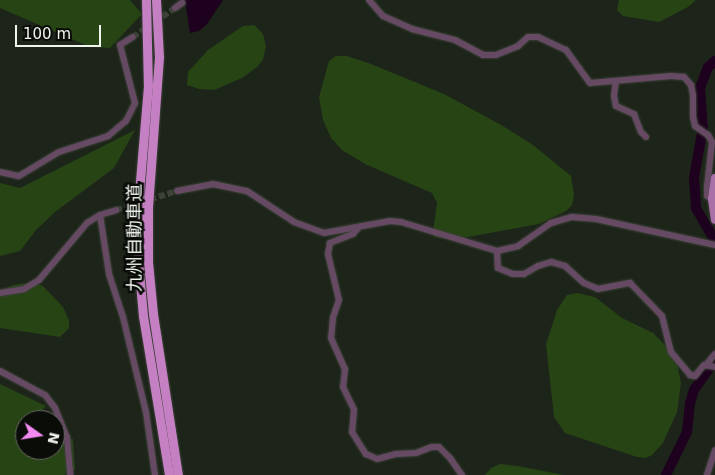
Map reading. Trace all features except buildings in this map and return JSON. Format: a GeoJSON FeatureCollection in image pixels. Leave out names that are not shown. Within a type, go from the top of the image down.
{"type":"FeatureCollection","features":[{"type":"Feature","properties":{"kind":"highway","name":"九州自動車道"},"geometry":{"type":"LineString","coordinates":[[146,0],[148,86],[140,182],[138,260],[143,316],[169,475]]}},
{"type":"Feature","properties":{"kind":"highway","name":"九州自動車道"},"geometry":{"type":"LineString","coordinates":[[156,0],[159,57],[149,200],[148,262],[153,314],[178,475]]}},
{"type":"Feature","properties":{"kind":"main road"},"geometry":{"type":"LineString","coordinates":[[715,178],[712,199],[715,220]]}},
{"type":"Feature","properties":{"kind":"street"},"geometry":{"type":"LineString","coordinates":[[369,0],[383,16],[412,29],[455,40],[484,55],[496,55],[518,46],[528,37],[538,37],[566,50],[590,83],[684,77],[691,86],[695,126],[708,136],[712,142],[707,186],[707,196],[712,199]]}},
{"type":"Feature","properties":{"kind":"street"},"geometry":{"type":"LineString","coordinates":[[175,8],[182,3]]}},
{"type":"Feature","properties":{"kind":"street"},"geometry":{"type":"LineString","coordinates":[[0,172],[19,176],[59,152],[108,136],[126,121],[135,102],[120,45],[133,37]]}},
{"type":"Feature","properties":{"kind":"street"},"geometry":{"type":"LineString","coordinates":[[616,81],[614,96],[616,106],[634,114],[641,132],[646,137]]}},
{"type":"Feature","properties":{"kind":"street"},"geometry":{"type":"LineString","coordinates":[[177,190],[213,184],[247,191],[294,222],[318,231],[330,232],[390,221],[401,222],[498,251],[518,246],[551,223],[572,217],[596,219],[715,245]]}},
{"type":"Feature","properties":{"kind":"street"},"geometry":{"type":"LineString","coordinates":[[0,293],[24,289],[40,280],[87,223],[100,215],[116,210]]}},
{"type":"Feature","properties":{"kind":"street"},"geometry":{"type":"LineString","coordinates":[[100,215],[109,274],[123,317],[146,412],[155,475]]}},
{"type":"Feature","properties":{"kind":"street"},"geometry":{"type":"LineString","coordinates":[[360,226],[353,234],[330,243],[328,254],[339,300],[333,317],[331,338],[345,369],[343,388],[354,410],[352,432],[366,454],[377,459],[396,454],[416,453],[432,447],[439,447],[450,458],[462,475]]}},
{"type":"Feature","properties":{"kind":"street"},"geometry":{"type":"LineString","coordinates":[[498,251],[498,268],[513,274],[524,274],[538,266],[551,262],[565,266],[584,283],[598,289],[630,283],[662,316],[672,352],[690,375],[694,376],[715,354]]}},
{"type":"Feature","properties":{"kind":"street"},"geometry":{"type":"LineString","coordinates":[[706,365],[715,367]]}},
{"type":"Feature","properties":{"kind":"street"},"geometry":{"type":"LineString","coordinates":[[0,370],[45,395],[55,408],[67,437],[70,475]]}},
{"type":"Feature","properties":{"kind":"street"},"geometry":{"type":"LineString","coordinates":[[706,475],[714,453]]}},
{"type":"Feature","properties":{"kind":"green space"},"geometry":{"type":"Polygon","coordinates":[[[0,0],[130,0],[142,14],[110,48],[90,47],[0,8],[0,0]]]}},
{"type":"Feature","properties":{"kind":"green space"},"geometry":{"type":"Polygon","coordinates":[[[619,0],[696,0],[688,7],[659,22],[623,16],[617,10],[619,0]]]}},
{"type":"Feature","properties":{"kind":"green space"},"geometry":{"type":"Polygon","coordinates":[[[254,25],[263,34],[266,46],[263,60],[257,67],[242,78],[214,90],[199,89],[187,85],[188,72],[208,50],[243,26],[254,25]]]}},
{"type":"Feature","properties":{"kind":"green space"},"geometry":{"type":"Polygon","coordinates":[[[336,56],[347,56],[371,64],[444,94],[503,126],[533,145],[571,176],[574,195],[572,205],[566,211],[539,224],[452,240],[434,237],[437,203],[432,193],[365,164],[342,150],[331,138],[323,120],[319,97],[329,61],[336,56]]]}},
{"type":"Feature","properties":{"kind":"green space"},"geometry":{"type":"Polygon","coordinates":[[[135,130],[114,168],[55,212],[36,230],[20,251],[0,256],[0,183],[20,188],[135,130]]]}},
{"type":"Feature","properties":{"kind":"green space"},"geometry":{"type":"Polygon","coordinates":[[[33,282],[43,286],[63,307],[69,320],[69,328],[60,337],[0,328],[0,291],[13,285],[33,282]]]}},
{"type":"Feature","properties":{"kind":"green space"},"geometry":{"type":"Polygon","coordinates":[[[577,293],[595,297],[622,318],[653,333],[670,350],[677,363],[681,383],[677,412],[663,443],[652,455],[646,458],[637,457],[565,433],[554,417],[546,344],[557,310],[567,295],[577,293]]]}},
{"type":"Feature","properties":{"kind":"green space"},"geometry":{"type":"Polygon","coordinates":[[[0,384],[46,406],[42,410],[15,410],[15,460],[65,460],[65,439],[73,439],[75,470],[64,475],[0,475],[0,384]]]}},
{"type":"Feature","properties":{"kind":"green space"},"geometry":{"type":"Polygon","coordinates":[[[500,464],[564,475],[485,475],[491,468],[500,464]]]}},
{"type":"Feature","properties":{"kind":"shaded area"},"geometry":{"type":"Polygon","coordinates":[[[185,0],[223,0],[207,24],[199,31],[190,33],[185,0]]]}},
{"type":"Feature","properties":{"kind":"waterway"},"geometry":{"type":"LineString","coordinates":[[715,61],[708,67],[700,88],[703,127],[694,178],[696,208],[715,241]]}},
{"type":"Feature","properties":{"kind":"waterway"},"geometry":{"type":"LineString","coordinates":[[666,475],[687,432],[690,403],[694,390],[715,360]]}},
{"type":"Feature","properties":{"kind":"tunnel"},"geometry":{"type":"LineString","coordinates":[[133,37],[175,8]]}},
{"type":"Feature","properties":{"kind":"tunnel"},"geometry":{"type":"LineString","coordinates":[[116,210],[177,191]]}}]}
